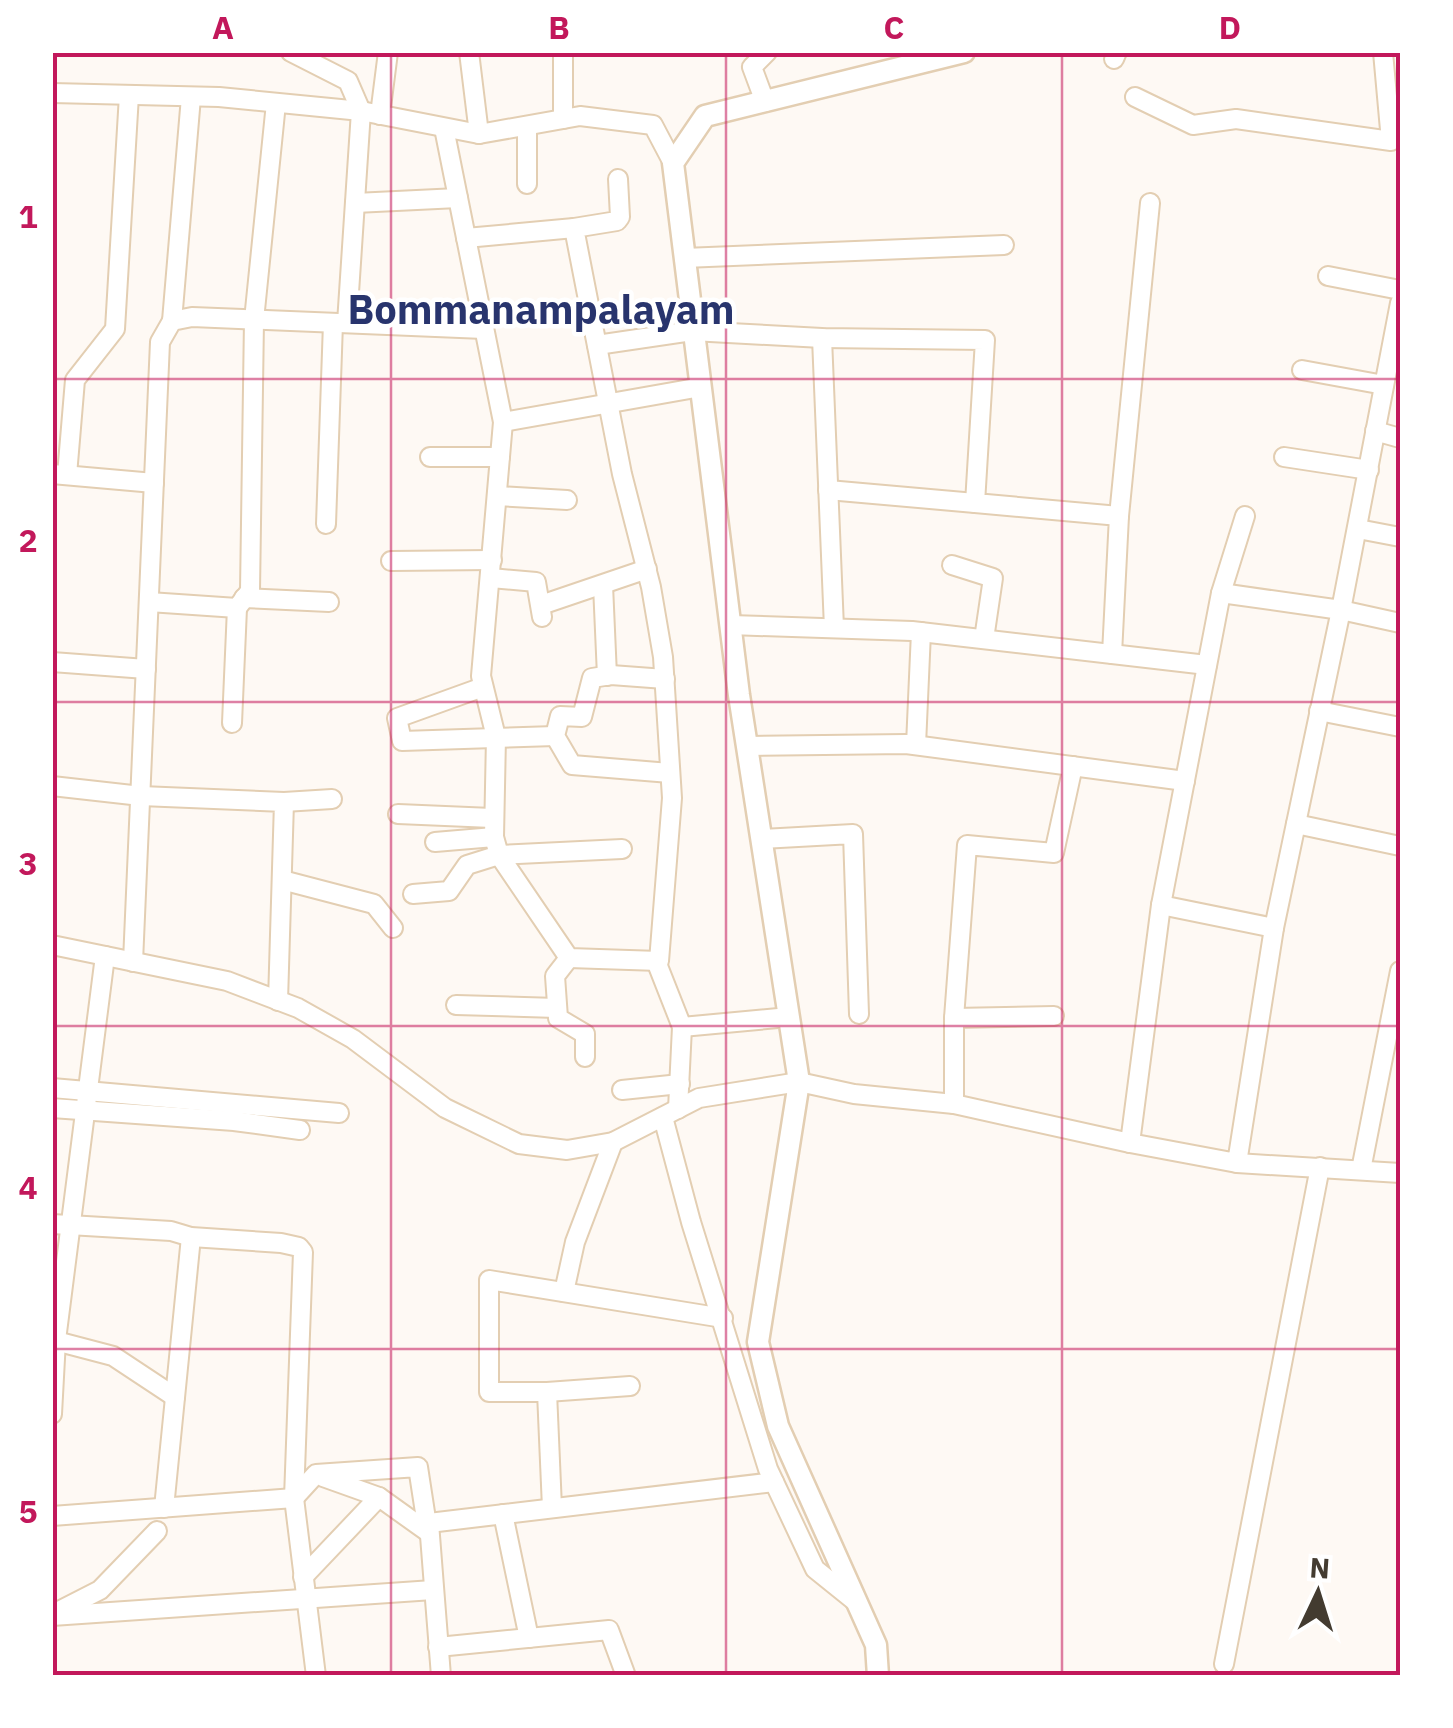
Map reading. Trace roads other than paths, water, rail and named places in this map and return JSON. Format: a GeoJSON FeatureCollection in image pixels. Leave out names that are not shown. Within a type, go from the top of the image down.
{"type":"FeatureCollection","features":[{"type":"Feature","properties":{"kind":"street"},"geometry":{"type":"LineString","coordinates":[[291,52],[348,81],[370,113]]}},
{"type":"Feature","properties":{"kind":"street"},"geometry":{"type":"LineString","coordinates":[[326,524],[340,323],[354,203],[370,113],[388,52]]}},
{"type":"Feature","properties":{"kind":"street"},"geometry":{"type":"LineString","coordinates":[[469,52],[479,134]]}},
{"type":"Feature","properties":{"kind":"street"},"geometry":{"type":"LineString","coordinates":[[563,52],[563,119]]}},
{"type":"Feature","properties":{"kind":"street"},"geometry":{"type":"LineString","coordinates":[[765,102],[752,67],[767,52]]}},
{"type":"Feature","properties":{"kind":"street"},"geometry":{"type":"LineString","coordinates":[[673,164],[706,116],[964,52]]}},
{"type":"Feature","properties":{"kind":"street"},"geometry":{"type":"LineString","coordinates":[[1135,97],[1193,124],[1236,119],[1391,141],[1384,52]]}},
{"type":"Feature","properties":{"kind":"street"},"geometry":{"type":"LineString","coordinates":[[52,93],[191,96],[276,103],[370,113],[479,134],[580,116],[653,126],[673,164],[730,625],[799,1082],[758,1342],[778,1426],[876,1645],[872,1674]]}},
{"type":"Feature","properties":{"kind":"street"},"geometry":{"type":"LineString","coordinates":[[129,95],[115,329],[75,380],[60,474],[154,484]]}},
{"type":"Feature","properties":{"kind":"street"},"geometry":{"type":"LineString","coordinates":[[134,962],[160,342],[172,321],[191,96]]}},
{"type":"Feature","properties":{"kind":"street"},"geometry":{"type":"LineString","coordinates":[[232,723],[240,603],[250,592],[254,320],[276,103]]}},
{"type":"Feature","properties":{"kind":"street"},"geometry":{"type":"LineString","coordinates":[[527,126],[528,184]]}},
{"type":"Feature","properties":{"kind":"street"},"geometry":{"type":"LineString","coordinates":[[444,128],[503,422],[481,676],[496,736],[495,837],[570,958]]}},
{"type":"Feature","properties":{"kind":"street"},"geometry":{"type":"LineString","coordinates":[[466,238],[617,220],[618,179]]}},
{"type":"Feature","properties":{"kind":"street"},"geometry":{"type":"LineString","coordinates":[[354,203],[458,198]]}},
{"type":"Feature","properties":{"kind":"street"},"geometry":{"type":"LineString","coordinates":[[1112,654],[1119,516],[1150,203]]}},
{"type":"Feature","properties":{"kind":"street"},"geometry":{"type":"LineString","coordinates":[[570,958],[659,961],[672,798],[665,679],[647,569],[622,474],[574,228]]}},
{"type":"Feature","properties":{"kind":"street"},"geometry":{"type":"LineString","coordinates":[[684,258],[1004,245]]}},
{"type":"Feature","properties":{"kind":"street"},"geometry":{"type":"LineString","coordinates":[[1328,276],[1400,290]]}},
{"type":"Feature","properties":{"kind":"street"},"geometry":{"type":"LineString","coordinates":[[1237,1162],[1274,928],[1384,386],[1397,341],[1400,302]]}},
{"type":"Feature","properties":{"kind":"street"},"geometry":{"type":"LineString","coordinates":[[172,321],[192,317],[484,330]]}},
{"type":"Feature","properties":{"kind":"street"},"geometry":{"type":"LineString","coordinates":[[597,345],[692,331],[822,338],[985,340],[975,503]]}},
{"type":"Feature","properties":{"kind":"street"},"geometry":{"type":"LineString","coordinates":[[822,338],[834,628]]}},
{"type":"Feature","properties":{"kind":"street"},"geometry":{"type":"LineString","coordinates":[[1302,370],[1384,386]]}},
{"type":"Feature","properties":{"kind":"street"},"geometry":{"type":"LineString","coordinates":[[503,422],[701,387]]}},
{"type":"Feature","properties":{"kind":"street"},"geometry":{"type":"LineString","coordinates":[[1376,432],[1400,438]]}},
{"type":"Feature","properties":{"kind":"street"},"geometry":{"type":"LineString","coordinates":[[1284,456],[1369,470]]}},
{"type":"Feature","properties":{"kind":"street"},"geometry":{"type":"LineString","coordinates":[[430,458],[500,457]]}},
{"type":"Feature","properties":{"kind":"street"},"geometry":{"type":"LineString","coordinates":[[828,490],[1119,516]]}},
{"type":"Feature","properties":{"kind":"street"},"geometry":{"type":"LineString","coordinates":[[497,496],[567,500]]}},
{"type":"Feature","properties":{"kind":"street"},"geometry":{"type":"LineString","coordinates":[[1130,1144],[1160,906],[1221,593],[1244,516]]}},
{"type":"Feature","properties":{"kind":"street"},"geometry":{"type":"LineString","coordinates":[[1358,529],[1400,537]]}},
{"type":"Feature","properties":{"kind":"street"},"geometry":{"type":"LineString","coordinates":[[391,561],[492,569],[536,582],[542,611],[647,569]]}},
{"type":"Feature","properties":{"kind":"street"},"geometry":{"type":"LineString","coordinates":[[952,565],[993,578],[984,639]]}},
{"type":"Feature","properties":{"kind":"street"},"geometry":{"type":"LineString","coordinates":[[602,584],[607,676]]}},
{"type":"Feature","properties":{"kind":"street"},"geometry":{"type":"LineString","coordinates":[[1221,593],[1400,622]]}},
{"type":"Feature","properties":{"kind":"street"},"geometry":{"type":"LineString","coordinates":[[149,602],[330,602]]}},
{"type":"Feature","properties":{"kind":"street"},"geometry":{"type":"LineString","coordinates":[[730,625],[921,632],[1207,665]]}},
{"type":"Feature","properties":{"kind":"street"},"geometry":{"type":"LineString","coordinates":[[916,745],[921,632]]}},
{"type":"Feature","properties":{"kind":"street"},"geometry":{"type":"LineString","coordinates":[[52,662],[146,670]]}},
{"type":"Feature","properties":{"kind":"street"},"geometry":{"type":"LineString","coordinates":[[665,679],[592,678],[582,716],[560,716],[555,736],[572,765],[670,773]]}},
{"type":"Feature","properties":{"kind":"street"},"geometry":{"type":"LineString","coordinates":[[484,687],[397,718],[402,740],[555,736]]}},
{"type":"Feature","properties":{"kind":"street"},"geometry":{"type":"LineString","coordinates":[[1320,712],[1400,727]]}},
{"type":"Feature","properties":{"kind":"street"},"geometry":{"type":"LineString","coordinates":[[747,746],[916,745],[1185,781]]}},
{"type":"Feature","properties":{"kind":"street"},"geometry":{"type":"LineString","coordinates":[[954,1104],[954,1018],[966,845],[1054,854],[1073,766]]}},
{"type":"Feature","properties":{"kind":"street"},"geometry":{"type":"LineString","coordinates":[[52,786],[140,796],[332,800]]}},
{"type":"Feature","properties":{"kind":"street"},"geometry":{"type":"LineString","coordinates":[[278,1000],[284,802]]}},
{"type":"Feature","properties":{"kind":"street"},"geometry":{"type":"LineString","coordinates":[[398,814],[495,837],[622,849]]}},
{"type":"Feature","properties":{"kind":"street"},"geometry":{"type":"LineString","coordinates":[[1296,824],[1400,846]]}},
{"type":"Feature","properties":{"kind":"street"},"geometry":{"type":"LineString","coordinates":[[761,839],[852,834],[859,1014]]}},
{"type":"Feature","properties":{"kind":"street"},"geometry":{"type":"LineString","coordinates":[[435,842],[495,837]]}},
{"type":"Feature","properties":{"kind":"street"},"geometry":{"type":"LineString","coordinates":[[413,894],[449,891],[467,865],[495,837]]}},
{"type":"Feature","properties":{"kind":"street"},"geometry":{"type":"LineString","coordinates":[[282,880],[374,904],[393,928]]}},
{"type":"Feature","properties":{"kind":"street"},"geometry":{"type":"LineString","coordinates":[[1160,906],[1274,928]]}},
{"type":"Feature","properties":{"kind":"street"},"geometry":{"type":"LineString","coordinates":[[52,945],[227,981],[278,1000],[352,1039],[445,1108],[519,1144],[567,1150],[614,1142],[699,1098],[799,1082],[854,1094],[954,1104],[1130,1144],[1237,1162],[1400,1173]]}},
{"type":"Feature","properties":{"kind":"street"},"geometry":{"type":"LineString","coordinates":[[52,1414],[62,1224],[87,1101],[105,956]]}},
{"type":"Feature","properties":{"kind":"street"},"geometry":{"type":"LineString","coordinates":[[570,958],[555,976],[558,1018],[585,1034],[585,1057]]}},
{"type":"Feature","properties":{"kind":"street"},"geometry":{"type":"LineString","coordinates":[[656,961],[682,1028],[680,1084],[671,1113],[691,1222],[774,1482],[815,1569],[857,1602]]}},
{"type":"Feature","properties":{"kind":"street"},"geometry":{"type":"LineString","coordinates":[[1362,1170],[1400,971]]}},
{"type":"Feature","properties":{"kind":"street"},"geometry":{"type":"LineString","coordinates":[[456,1005],[557,1008]]}},
{"type":"Feature","properties":{"kind":"street"},"geometry":{"type":"LineString","coordinates":[[954,1018],[1054,1016]]}},
{"type":"Feature","properties":{"kind":"street"},"geometry":{"type":"LineString","coordinates":[[682,1028],[789,1017]]}},
{"type":"Feature","properties":{"kind":"street"},"geometry":{"type":"LineString","coordinates":[[622,1090],[680,1084]]}},
{"type":"Feature","properties":{"kind":"street"},"geometry":{"type":"LineString","coordinates":[[52,1088],[87,1101],[300,1130]]}},
{"type":"Feature","properties":{"kind":"street"},"geometry":{"type":"LineString","coordinates":[[52,1108],[87,1101],[340,1113]]}},
{"type":"Feature","properties":{"kind":"street"},"geometry":{"type":"LineString","coordinates":[[564,1292],[575,1242],[614,1142]]}},
{"type":"Feature","properties":{"kind":"street"},"geometry":{"type":"LineString","coordinates":[[1224,1664],[1320,1167]]}},
{"type":"Feature","properties":{"kind":"street"},"geometry":{"type":"LineString","coordinates":[[62,1224],[171,1230],[191,1236],[281,1243],[299,1247],[303,1252],[294,1498],[316,1676]]}},
{"type":"Feature","properties":{"kind":"street"},"geometry":{"type":"LineString","coordinates":[[164,1508],[191,1236]]}},
{"type":"Feature","properties":{"kind":"street"},"geometry":{"type":"LineString","coordinates":[[630,1386],[489,1392],[489,1280],[722,1318]]}},
{"type":"Feature","properties":{"kind":"street"},"geometry":{"type":"LineString","coordinates":[[54,1340],[113,1356],[175,1397]]}},
{"type":"Feature","properties":{"kind":"street"},"geometry":{"type":"LineString","coordinates":[[547,1392],[552,1508]]}},
{"type":"Feature","properties":{"kind":"street"},"geometry":{"type":"LineString","coordinates":[[52,1516],[294,1498],[316,1474],[418,1467],[428,1532],[440,1676]]}},
{"type":"Feature","properties":{"kind":"street"},"geometry":{"type":"LineString","coordinates":[[316,1474],[379,1497],[428,1532]]}},
{"type":"Feature","properties":{"kind":"street"},"geometry":{"type":"LineString","coordinates":[[428,1532],[429,1523],[774,1482]]}},
{"type":"Feature","properties":{"kind":"street"},"geometry":{"type":"LineString","coordinates":[[304,1577],[379,1497]]}},
{"type":"Feature","properties":{"kind":"street"},"geometry":{"type":"LineString","coordinates":[[503,1514],[530,1638]]}},
{"type":"Feature","properties":{"kind":"street"},"geometry":{"type":"LineString","coordinates":[[52,1615],[100,1590],[157,1531]]}},
{"type":"Feature","properties":{"kind":"street"},"geometry":{"type":"LineString","coordinates":[[52,1615],[433,1590]]}},
{"type":"Feature","properties":{"kind":"street"},"geometry":{"type":"LineString","coordinates":[[438,1647],[608,1630],[626,1676]]}},
{"type":"Feature","properties":{"kind":"district","name":"Bommanampalayam"},"geometry":{"type":"Point","coordinates":[541,309]}}]}
